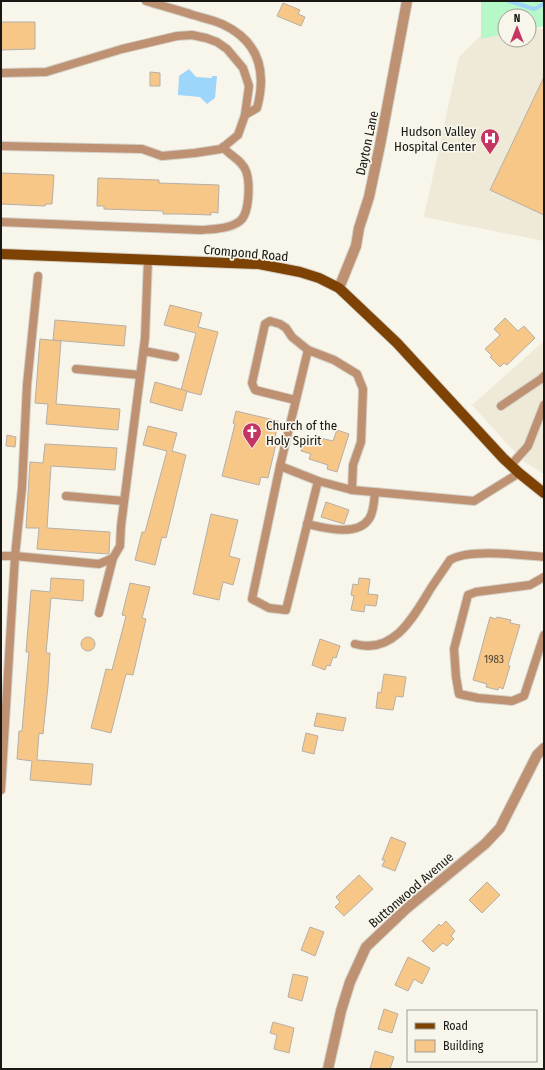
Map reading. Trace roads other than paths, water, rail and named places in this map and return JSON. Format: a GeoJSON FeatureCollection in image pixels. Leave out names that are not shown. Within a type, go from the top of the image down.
{"type":"FeatureCollection","features":[{"type":"Feature","properties":{"kind":"main road","name":"Crompond Road"},"geometry":{"type":"LineString","coordinates":[[1,254],[245,264],[281,267],[319,278],[339,288],[397,343],[511,465],[544,492]]}},
{"type":"Feature","properties":{"kind":"street","name":"Dayton Lane"},"geometry":{"type":"LineString","coordinates":[[339,288],[356,246],[359,228],[368,197],[382,137],[407,1]]}},
{"type":"Feature","properties":{"kind":"street","name":"Buttonwood Avenue"},"geometry":{"type":"LineString","coordinates":[[328,1069],[341,1011],[350,982],[366,947],[407,908],[485,844],[500,828],[537,755],[544,748]]}},
{"type":"Feature","properties":{"kind":"lane"},"geometry":{"type":"LineString","coordinates":[[146,1],[222,24],[242,36],[255,53],[262,76],[261,92],[257,108],[245,114]]}},
{"type":"Feature","properties":{"kind":"lane"},"geometry":{"type":"LineString","coordinates":[[1,73],[46,72],[122,49],[192,35],[217,42],[227,49],[243,68],[249,86],[245,114],[238,135],[223,147],[196,154],[162,156],[142,149],[1,146]]}},
{"type":"Feature","properties":{"kind":"lane"},"geometry":{"type":"LineString","coordinates":[[1,222],[201,230],[219,229],[230,226],[240,221],[244,215],[249,196],[248,180],[246,171],[241,164],[235,157],[228,154],[223,147]]}},
{"type":"Feature","properties":{"kind":"lane"},"geometry":{"type":"LineString","coordinates":[[99,613],[113,558],[120,546],[124,501],[144,351],[148,259]]}},
{"type":"Feature","properties":{"kind":"lane"},"geometry":{"type":"LineString","coordinates":[[1,790],[15,556],[22,488],[27,385],[38,276]]}},
{"type":"Feature","properties":{"kind":"lane"},"geometry":{"type":"LineString","coordinates":[[295,400],[255,390],[252,383],[265,324],[270,321],[280,324],[286,328],[292,337],[308,350],[334,360],[357,374],[363,389],[361,442],[353,465],[352,490]]}},
{"type":"Feature","properties":{"kind":"lane"},"geometry":{"type":"LineString","coordinates":[[308,350],[280,466],[252,599],[269,608],[286,610],[318,481]]}},
{"type":"Feature","properties":{"kind":"lane"},"geometry":{"type":"LineString","coordinates":[[144,351],[175,357]]}},
{"type":"Feature","properties":{"kind":"lane"},"geometry":{"type":"LineString","coordinates":[[76,369],[140,375]]}},
{"type":"Feature","properties":{"kind":"lane"},"geometry":{"type":"LineString","coordinates":[[501,406],[543,379]]}},
{"type":"Feature","properties":{"kind":"lane"},"geometry":{"type":"LineString","coordinates":[[511,465],[528,446],[544,404]]}},
{"type":"Feature","properties":{"kind":"lane"},"geometry":{"type":"LineString","coordinates":[[280,466],[318,481],[352,490],[474,501],[519,473]]}},
{"type":"Feature","properties":{"kind":"lane"},"geometry":{"type":"LineString","coordinates":[[307,524],[328,529],[346,530],[360,528],[369,519],[373,507],[375,492]]}},
{"type":"Feature","properties":{"kind":"lane"},"geometry":{"type":"LineString","coordinates":[[66,496],[124,501]]}},
{"type":"Feature","properties":{"kind":"lane"},"geometry":{"type":"LineString","coordinates":[[355,644],[365,647],[380,644],[401,631],[418,609],[450,560],[457,556],[472,553],[544,557]]}},
{"type":"Feature","properties":{"kind":"lane"},"geometry":{"type":"LineString","coordinates":[[1,556],[99,564],[113,558]]}},
{"type":"Feature","properties":{"kind":"lane"},"geometry":{"type":"LineString","coordinates":[[544,577],[530,585],[476,592],[468,595],[454,649],[456,678],[459,694],[478,698],[512,701],[524,696],[544,635]]}},
{"type":"Feature","properties":{"kind":"water"},"geometry":{"type":"Polygon","coordinates":[[[189,69],[196,77],[212,78],[212,76],[217,76],[215,98],[207,104],[200,97],[178,95],[179,76],[189,69]]]}},
{"type":"Feature","properties":{"kind":"waterway"},"geometry":{"type":"LineString","coordinates":[[509,1],[534,9],[544,4]]}},
{"type":"Feature","properties":{"kind":"place","name":"Hudson Valley Hospital Center"},"geometry":{"type":"Point","coordinates":[490,155]}},
{"type":"Feature","properties":{"kind":"place","name":"Church of the Holy Spirit"},"geometry":{"type":"Point","coordinates":[252,449]}}]}
